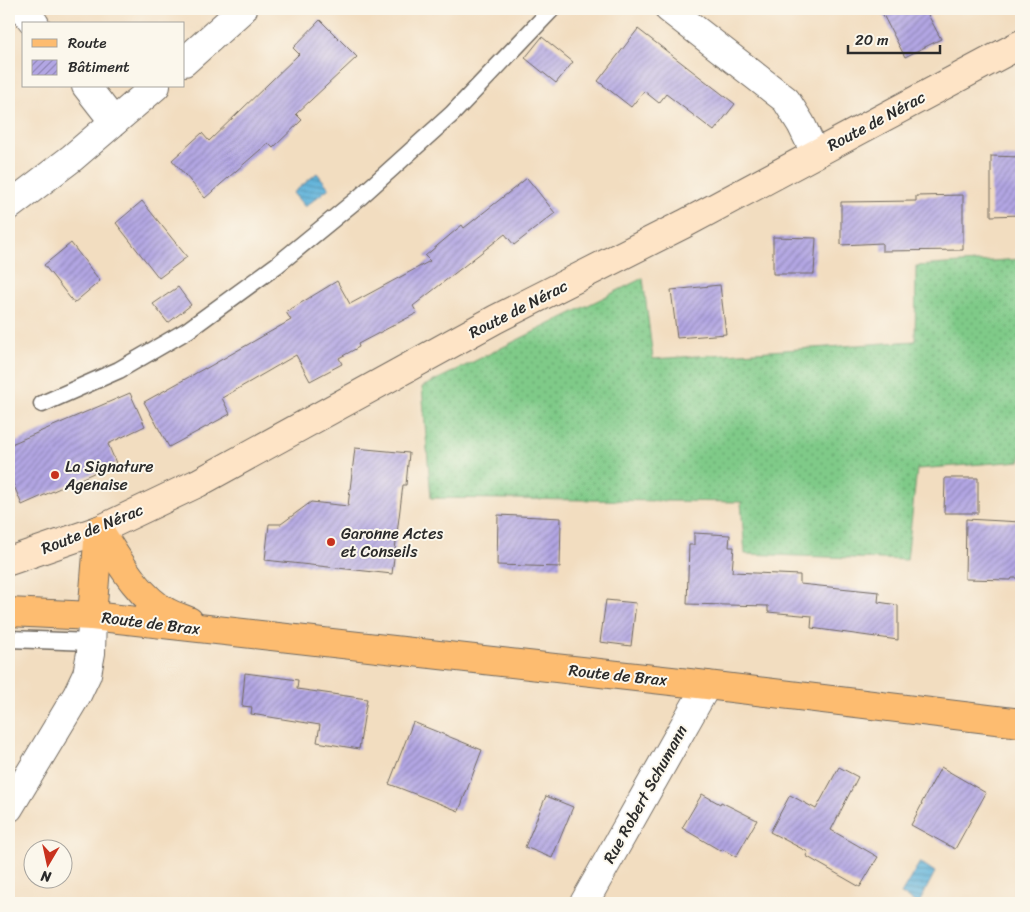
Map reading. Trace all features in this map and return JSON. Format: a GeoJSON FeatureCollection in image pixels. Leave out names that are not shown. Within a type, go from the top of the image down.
{"type":"FeatureCollection","features":[{"type":"Feature","properties":{"kind":"main road","name":"Route de Nérac"},"geometry":{"type":"LineString","coordinates":[[9,561],[99,530],[198,483],[496,319],[684,224],[1021,44]]}},
{"type":"Feature","properties":{"kind":"main road","name":"Route de Brax"},"geometry":{"type":"LineString","coordinates":[[99,530],[92,629],[214,630],[707,685],[1021,723]]}},
{"type":"Feature","properties":{"kind":"main road","name":"Route de Brax"},"geometry":{"type":"LineString","coordinates":[[99,530],[136,585],[152,602],[167,612],[214,630]]}},
{"type":"Feature","properties":{"kind":"main road"},"geometry":{"type":"LineString","coordinates":[[9,612],[92,629]]}},
{"type":"Feature","properties":{"kind":"street"},"geometry":{"type":"LineString","coordinates":[[23,9],[33,22]]}},
{"type":"Feature","properties":{"kind":"street"},"geometry":{"type":"LineString","coordinates":[[185,61],[243,9]]}},
{"type":"Feature","properties":{"kind":"street"},"geometry":{"type":"LineString","coordinates":[[676,11],[786,100],[801,124],[815,154]]}},
{"type":"Feature","properties":{"kind":"street"},"geometry":{"type":"LineString","coordinates":[[88,88],[114,122]]}},
{"type":"Feature","properties":{"kind":"street"},"geometry":{"type":"LineString","coordinates":[[9,206],[72,158],[154,88]]}},
{"type":"Feature","properties":{"kind":"street"},"geometry":{"type":"LineString","coordinates":[[9,808],[77,695],[87,674],[91,653],[92,629]]}},
{"type":"Feature","properties":{"kind":"street","name":"Rue Robert Schumann"},"geometry":{"type":"LineString","coordinates":[[584,903],[707,685]]}},
{"type":"Feature","properties":{"kind":"lane"},"geometry":{"type":"LineString","coordinates":[[42,404],[119,370],[188,330],[277,265],[360,197],[452,114],[552,9]]}},
{"type":"Feature","properties":{"kind":"lane"},"geometry":{"type":"LineString","coordinates":[[9,639],[92,629]]}},
{"type":"Feature","properties":{"kind":"green space"},"geometry":{"type":"Polygon","coordinates":[[[1021,259],[1021,461],[917,469],[907,560],[745,554],[741,502],[431,498],[422,387],[643,278],[653,359],[915,341],[916,266],[1021,259]]]}},
{"type":"Feature","properties":{"kind":"water"},"geometry":{"type":"Polygon","coordinates":[[[317,173],[329,188],[305,207],[293,193],[317,173]]]}},
{"type":"Feature","properties":{"kind":"water"},"geometry":{"type":"Polygon","coordinates":[[[920,862],[935,872],[919,903],[917,903],[901,894],[920,862]]]}},
{"type":"Feature","properties":{"kind":"building"},"geometry":{"type":"Polygon","coordinates":[[[880,9],[925,9],[941,39],[905,57],[880,9]]]}},
{"type":"Feature","properties":{"kind":"building"},"geometry":{"type":"Polygon","coordinates":[[[320,20],[357,57],[296,114],[302,120],[273,148],[268,143],[205,198],[172,160],[202,133],[209,141],[299,54],[293,48],[320,20]]]}},
{"type":"Feature","properties":{"kind":"building"},"geometry":{"type":"Polygon","coordinates":[[[638,29],[735,104],[714,131],[666,94],[659,103],[644,91],[631,107],[598,81],[638,29]]]}},
{"type":"Feature","properties":{"kind":"building"},"geometry":{"type":"Polygon","coordinates":[[[542,37],[573,62],[556,83],[525,58],[542,37]]]}},
{"type":"Feature","properties":{"kind":"building"},"geometry":{"type":"Polygon","coordinates":[[[991,156],[1021,157],[1021,215],[991,216],[991,156]]]}},
{"type":"Feature","properties":{"kind":"building"},"geometry":{"type":"Polygon","coordinates":[[[527,178],[555,213],[514,245],[505,234],[413,306],[417,313],[358,344],[359,347],[339,358],[342,364],[310,381],[296,355],[222,398],[230,414],[169,447],[144,402],[291,320],[286,312],[337,281],[350,304],[430,261],[425,256],[462,225],[464,228],[527,178]]]}},
{"type":"Feature","properties":{"kind":"building"},"geometry":{"type":"Polygon","coordinates":[[[963,195],[963,250],[882,251],[882,243],[841,245],[841,202],[916,201],[916,196],[963,195]]]}},
{"type":"Feature","properties":{"kind":"building"},"geometry":{"type":"Polygon","coordinates":[[[142,201],[187,257],[159,278],[116,223],[142,201]]]}},
{"type":"Feature","properties":{"kind":"building"},"geometry":{"type":"Polygon","coordinates":[[[773,237],[816,238],[814,274],[773,274],[773,237]]]}},
{"type":"Feature","properties":{"kind":"building"},"geometry":{"type":"Polygon","coordinates":[[[71,243],[100,281],[74,303],[44,265],[71,243]]]}},
{"type":"Feature","properties":{"kind":"building"},"geometry":{"type":"Polygon","coordinates":[[[720,285],[726,334],[677,338],[671,290],[720,285]]]}},
{"type":"Feature","properties":{"kind":"building"},"geometry":{"type":"Polygon","coordinates":[[[178,287],[191,305],[168,323],[153,304],[178,287]]]}},
{"type":"Feature","properties":{"kind":"building"},"geometry":{"type":"Polygon","coordinates":[[[130,393],[145,426],[108,444],[116,463],[22,505],[9,474],[9,445],[130,393]]]}},
{"type":"Feature","properties":{"kind":"building","name":"Garonne Actes et Conseils"},"geometry":{"type":"Polygon","coordinates":[[[355,448],[409,453],[392,574],[265,560],[269,524],[281,524],[311,502],[348,506],[355,448]]]}},
{"type":"Feature","properties":{"kind":"building"},"geometry":{"type":"Polygon","coordinates":[[[945,478],[978,478],[978,513],[944,513],[945,478]]]}},
{"type":"Feature","properties":{"kind":"building"},"geometry":{"type":"Polygon","coordinates":[[[498,515],[561,518],[560,567],[497,565],[498,515]]]}},
{"type":"Feature","properties":{"kind":"building"},"geometry":{"type":"Polygon","coordinates":[[[966,519],[1021,522],[1021,578],[1012,578],[1011,580],[965,579],[966,519]]]}},
{"type":"Feature","properties":{"kind":"building"},"geometry":{"type":"Polygon","coordinates":[[[694,533],[730,535],[729,547],[734,547],[732,572],[800,575],[800,584],[879,592],[878,602],[898,605],[898,640],[811,628],[812,616],[768,612],[768,606],[687,604],[689,545],[694,545],[694,533]]]}},
{"type":"Feature","properties":{"kind":"building"},"geometry":{"type":"Polygon","coordinates":[[[606,600],[636,603],[631,646],[600,642],[606,600]]]}},
{"type":"Feature","properties":{"kind":"building"},"geometry":{"type":"Polygon","coordinates":[[[245,673],[298,680],[297,689],[367,699],[359,749],[317,742],[320,725],[251,714],[252,707],[242,706],[245,673]]]}},
{"type":"Feature","properties":{"kind":"building"},"geometry":{"type":"Polygon","coordinates":[[[413,722],[482,750],[459,811],[389,784],[413,722]]]}},
{"type":"Feature","properties":{"kind":"building"},"geometry":{"type":"Polygon","coordinates":[[[839,767],[858,777],[831,830],[878,857],[860,887],[806,856],[808,852],[770,832],[790,795],[816,809],[839,767]]]}},
{"type":"Feature","properties":{"kind":"building"},"geometry":{"type":"Polygon","coordinates":[[[941,767],[986,793],[955,849],[911,825],[941,767]]]}},
{"type":"Feature","properties":{"kind":"building"},"geometry":{"type":"Polygon","coordinates":[[[702,794],[757,820],[736,857],[722,849],[721,851],[682,828],[702,794]]]}},
{"type":"Feature","properties":{"kind":"building"},"geometry":{"type":"Polygon","coordinates":[[[546,796],[573,807],[552,858],[525,847],[546,796]]]}},
{"type":"Feature","properties":{"kind":"place","name":"La Signature Agenaise"},"geometry":{"type":"Point","coordinates":[55,475]}},
{"type":"Feature","properties":{"kind":"place","name":"Garonne Actes et Conseils"},"geometry":{"type":"Point","coordinates":[331,542]}}]}
